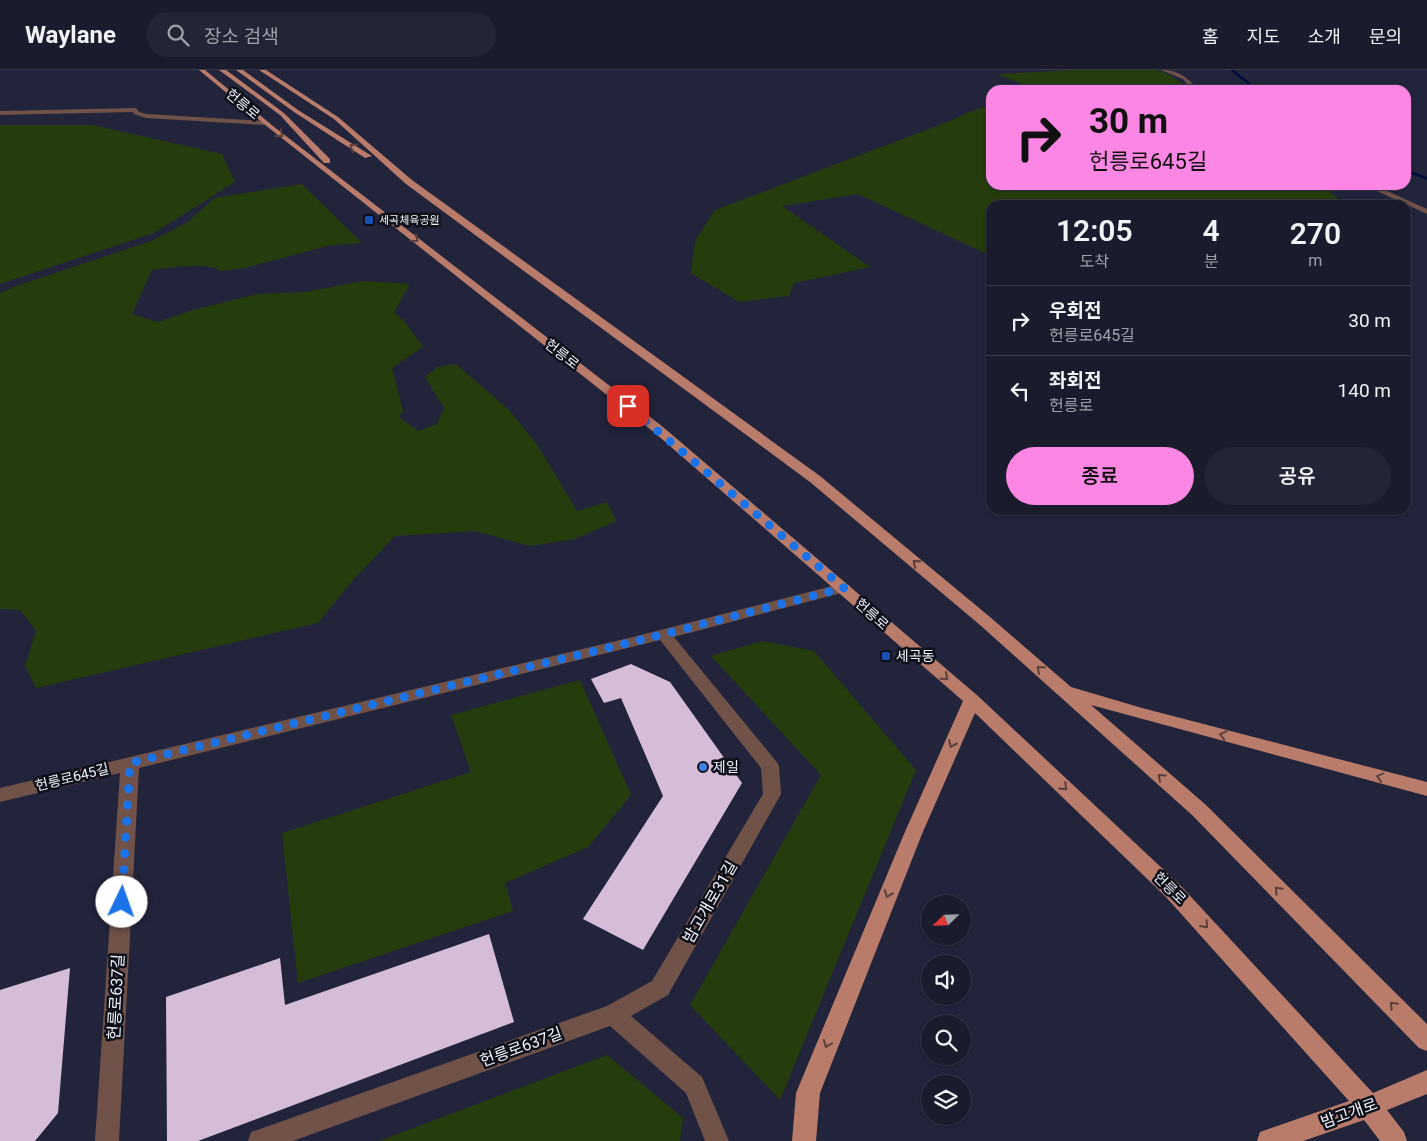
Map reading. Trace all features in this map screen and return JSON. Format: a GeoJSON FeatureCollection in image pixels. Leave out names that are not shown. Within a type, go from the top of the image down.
{"type":"FeatureCollection","features":[{"type":"Feature","properties":{"kind":"main road","name":"헌릉로"},"geometry":{"type":"LineString","coordinates":[[202,70],[266,123],[659,430],[972,700],[1173,891],[1369,1106],[1395,1141]]}},
{"type":"Feature","properties":{"kind":"main road"},"geometry":{"type":"LineString","coordinates":[[222,70],[282,114],[363,198]]}},
{"type":"Feature","properties":{"kind":"main road"},"geometry":{"type":"LineString","coordinates":[[239,70],[296,111],[409,182],[815,479],[1066,692],[1200,810],[1427,1040]]}},
{"type":"Feature","properties":{"kind":"main road"},"geometry":{"type":"LineString","coordinates":[[262,70],[336,118],[409,182]]}},
{"type":"Feature","properties":{"kind":"main road"},"geometry":{"type":"LineString","coordinates":[[1066,692],[1142,714],[1427,789]]}},
{"type":"Feature","properties":{"kind":"main road"},"geometry":{"type":"LineString","coordinates":[[804,1141],[808,1093],[913,834],[972,700]]}},
{"type":"Feature","properties":{"kind":"main road","name":"밤고개로"},"geometry":{"type":"LineString","coordinates":[[1269,1141],[1369,1106],[1427,1082]]}},
{"type":"Feature","properties":{"kind":"street"},"geometry":{"type":"LineString","coordinates":[[1164,70],[1185,78],[1191,85]]}},
{"type":"Feature","properties":{"kind":"street"},"geometry":{"type":"LineString","coordinates":[[0,113],[136,110],[136,113],[146,116],[266,123]]}},
{"type":"Feature","properties":{"kind":"street"},"geometry":{"type":"LineString","coordinates":[[1379,190],[1401,200]]}},
{"type":"Feature","properties":{"kind":"street"},"geometry":{"type":"LineString","coordinates":[[1411,205],[1427,212]]}},
{"type":"Feature","properties":{"kind":"street","name":"헌릉로645길"},"geometry":{"type":"LineString","coordinates":[[0,795],[664,634],[844,588]]}},
{"type":"Feature","properties":{"kind":"street","name":"밤고개로31길"},"geometry":{"type":"LineString","coordinates":[[613,1014],[660,988],[772,794],[770,766],[664,634]]}},
{"type":"Feature","properties":{"kind":"street","name":"헌릉로637길"},"geometry":{"type":"LineString","coordinates":[[107,1141],[130,763]]}},
{"type":"Feature","properties":{"kind":"street"},"geometry":{"type":"LineString","coordinates":[[613,1014],[694,1085],[717,1141]]}},
{"type":"Feature","properties":{"kind":"street","name":"헌릉로637길"},"geometry":{"type":"LineString","coordinates":[[260,1141],[613,1014]]}},
{"type":"Feature","properties":{"kind":"green space"},"geometry":{"type":"Polygon","coordinates":[[[1073,70],[1155,70],[1173,77],[1183,85],[1024,85],[997,74],[1073,70]]]}},
{"type":"Feature","properties":{"kind":"green space"},"geometry":{"type":"Polygon","coordinates":[[[986,106],[986,190],[1327,190],[1340,200],[986,200],[986,254],[858,194],[782,206],[870,267],[794,283],[789,296],[739,302],[691,273],[695,241],[715,210],[950,121],[986,106]]]}},
{"type":"Feature","properties":{"kind":"green space"},"geometry":{"type":"Polygon","coordinates":[[[0,125],[92,125],[222,154],[235,182],[154,233],[0,284],[0,125]]]}},
{"type":"Feature","properties":{"kind":"green space"},"geometry":{"type":"Polygon","coordinates":[[[302,184],[362,243],[327,246],[245,268],[221,271],[207,266],[198,266],[152,270],[132,314],[158,322],[193,310],[257,294],[305,292],[363,281],[410,284],[394,312],[405,322],[423,347],[392,368],[403,411],[399,417],[418,431],[437,424],[444,408],[425,377],[438,367],[456,364],[509,410],[538,446],[577,511],[607,502],[616,521],[575,539],[530,546],[475,531],[395,536],[353,580],[318,623],[36,688],[25,666],[36,631],[20,610],[0,609],[0,293],[151,241],[188,222],[214,198],[302,184]]]}},
{"type":"Feature","properties":{"kind":"green space"},"geometry":{"type":"Polygon","coordinates":[[[762,641],[814,651],[916,770],[780,1100],[690,1005],[821,775],[711,656],[762,641]]]}},
{"type":"Feature","properties":{"kind":"green space"},"geometry":{"type":"Polygon","coordinates":[[[580,680],[631,795],[588,847],[505,883],[513,911],[298,983],[282,833],[471,772],[451,715],[580,680]]]}},
{"type":"Feature","properties":{"kind":"green space"},"geometry":{"type":"Polygon","coordinates":[[[607,1055],[683,1118],[680,1141],[379,1141],[607,1055]]]}},
{"type":"Feature","properties":{"kind":"building"},"geometry":{"type":"Polygon","coordinates":[[[631,664],[670,682],[742,783],[643,950],[583,919],[663,796],[621,698],[604,703],[591,679],[631,664]]]}},
{"type":"Feature","properties":{"kind":"building"},"geometry":{"type":"Polygon","coordinates":[[[489,934],[514,1022],[198,1141],[167,1141],[166,997],[280,958],[285,1005],[489,934]]]}},
{"type":"Feature","properties":{"kind":"building"},"geometry":{"type":"Polygon","coordinates":[[[70,968],[58,1113],[35,1141],[0,1141],[0,990],[70,968]]]}},
{"type":"Feature","properties":{"kind":"waterway"},"geometry":{"type":"LineString","coordinates":[[1232,70],[1251,85]]}},
{"type":"Feature","properties":{"kind":"waterway"},"geometry":{"type":"LineString","coordinates":[[1411,172],[1427,179]]}},
{"type":"Feature","properties":{"kind":"place","name":"세곡체육공원"},"geometry":{"type":"Point","coordinates":[369,220]}},
{"type":"Feature","properties":{"kind":"place","name":"세곡동"},"geometry":{"type":"Point","coordinates":[886,656]}},
{"type":"Feature","properties":{"kind":"place","name":"제일"},"geometry":{"type":"Point","coordinates":[703,767]}},
{"type":"Feature","properties":{"kind":"route"},"geometry":{"type":"LineString","coordinates":[[122,902],[130,763],[649,638],[844,588],[659,430],[628,406]]}}]}
